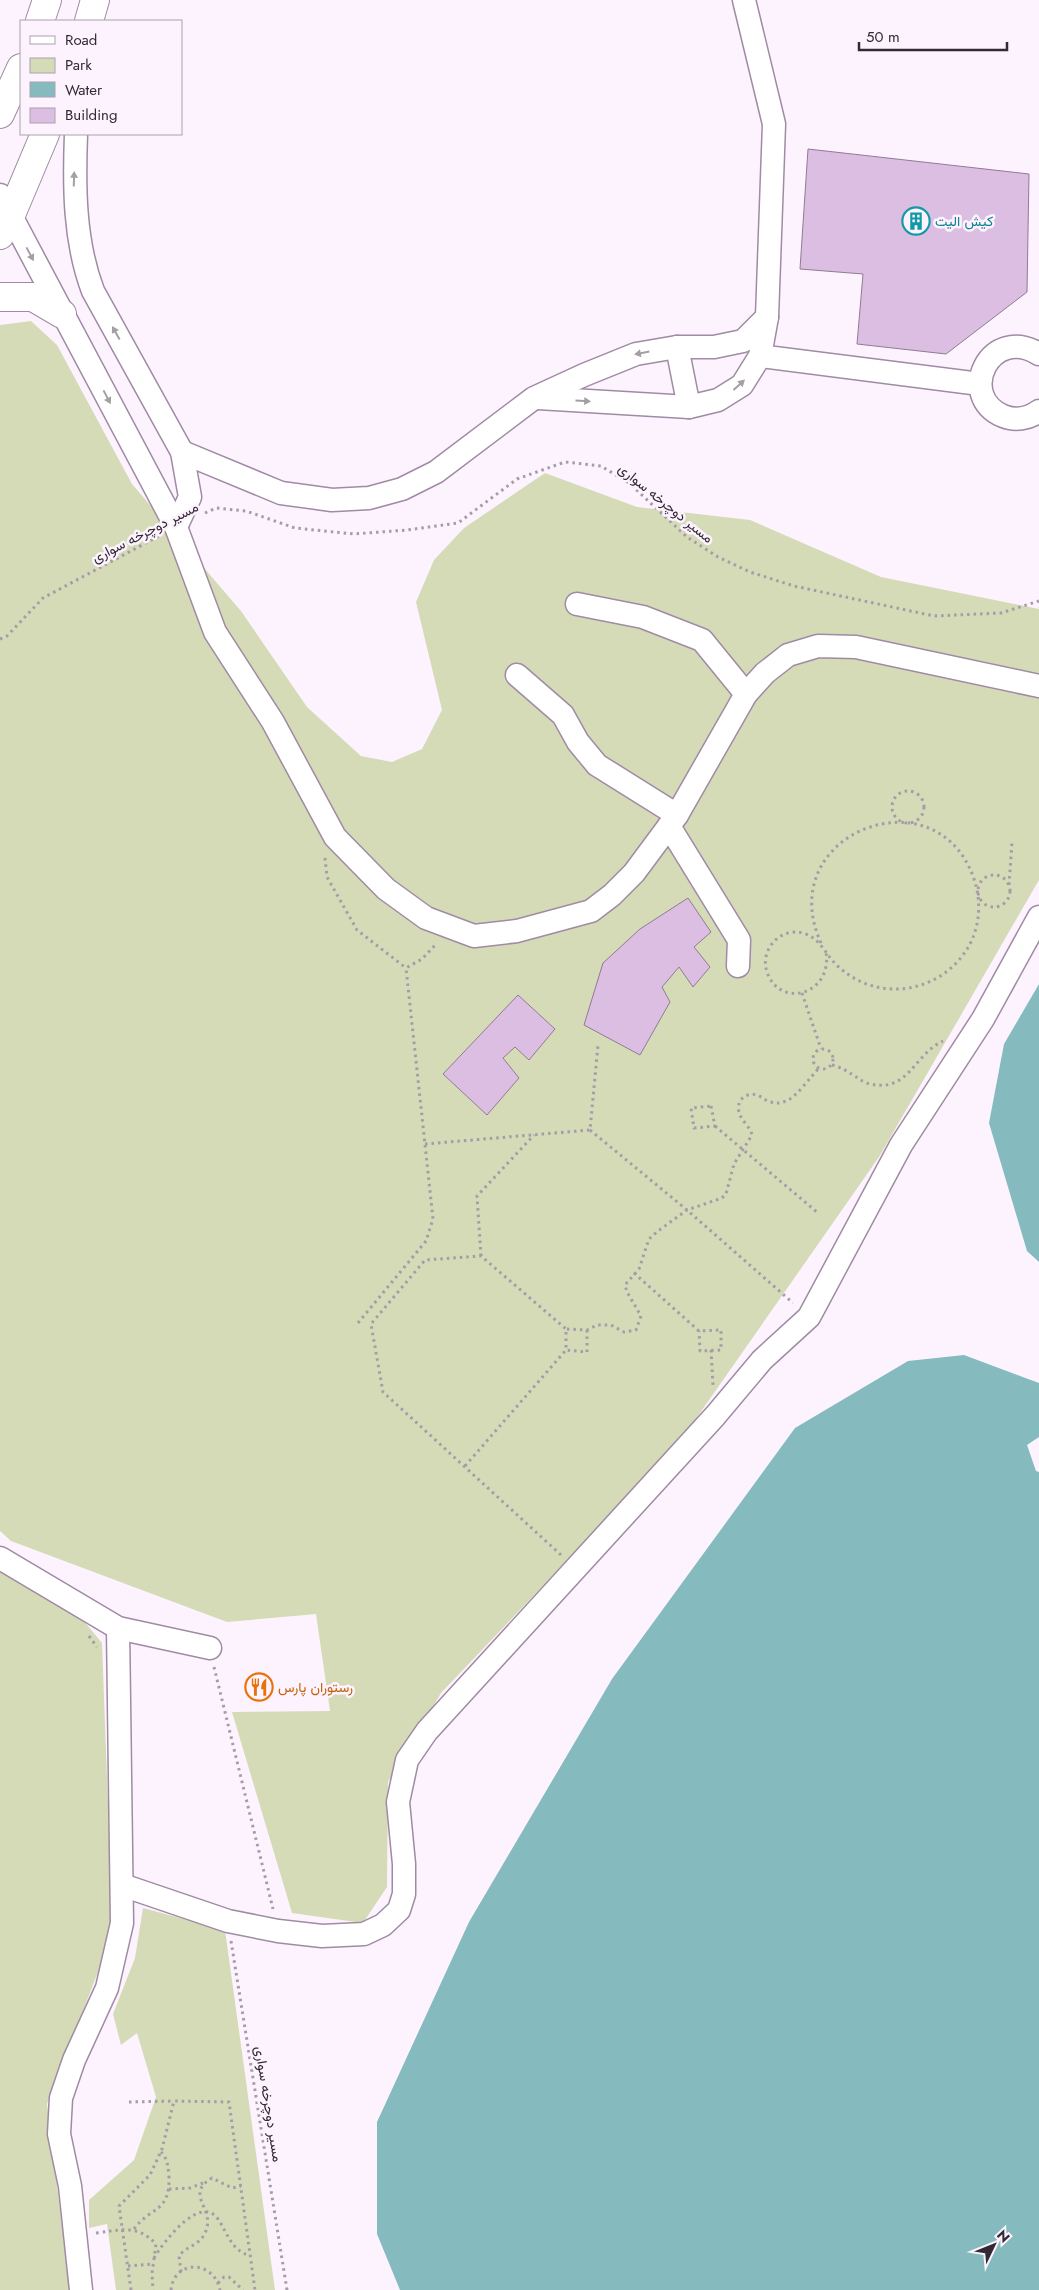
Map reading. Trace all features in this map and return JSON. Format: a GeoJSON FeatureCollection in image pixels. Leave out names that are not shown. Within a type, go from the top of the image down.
{"type":"FeatureCollection","features":[{"type":"Feature","properties":{"kind":"main road"},"geometry":{"type":"LineString","coordinates":[[40,20],[47,0]]}},
{"type":"Feature","properties":{"kind":"main road"},"geometry":{"type":"LineString","coordinates":[[88,20],[95,0]]}},
{"type":"Feature","properties":{"kind":"main road"},"geometry":{"type":"LineString","coordinates":[[0,114],[20,70]]}},
{"type":"Feature","properties":{"kind":"main road"},"geometry":{"type":"LineString","coordinates":[[3,216],[44,135]]}},
{"type":"Feature","properties":{"kind":"main road"},"geometry":{"type":"LineString","coordinates":[[0,297],[33,297],[62,314]]}},
{"type":"Feature","properties":{"kind":"street"},"geometry":{"type":"LineString","coordinates":[[534,398],[689,407],[718,400],[742,385],[760,356],[767,317],[774,124],[744,0]]}},
{"type":"Feature","properties":{"kind":"street"},"geometry":{"type":"LineString","coordinates":[[76,135],[74,188],[84,267],[93,291],[182,452],[190,497],[176,527]]}},
{"type":"Feature","properties":{"kind":"street"},"geometry":{"type":"LineString","coordinates":[[3,216],[62,314],[176,527],[215,632],[273,722],[335,837],[386,889],[426,918],[474,936],[517,931],[590,911],[612,895],[634,873],[673,821],[746,694],[765,673],[788,655],[818,646],[856,647],[1039,686]]}},
{"type":"Feature","properties":{"kind":"street"},"geometry":{"type":"LineString","coordinates":[[182,452],[281,493],[332,500],[369,498],[402,489],[436,472],[534,398],[636,354],[677,347],[714,347],[743,341],[767,317]]}},
{"type":"Feature","properties":{"kind":"street"},"geometry":{"type":"LineString","coordinates":[[1039,354],[1019,346],[1007,347],[996,352],[987,361],[982,372],[980,384],[982,395],[988,406],[997,413],[1008,418],[1020,419],[1039,411]]}},
{"type":"Feature","properties":{"kind":"street"},"geometry":{"type":"LineString","coordinates":[[677,347],[689,407]]}},
{"type":"Feature","properties":{"kind":"street"},"geometry":{"type":"LineString","coordinates":[[760,356],[980,384]]}},
{"type":"Feature","properties":{"kind":"street"},"geometry":{"type":"LineString","coordinates":[[577,604],[643,617],[702,640],[746,694]]}},
{"type":"Feature","properties":{"kind":"street"},"geometry":{"type":"LineString","coordinates":[[517,675],[563,715],[578,742],[597,765],[673,821],[739,940],[738,966]]}},
{"type":"Feature","properties":{"kind":"street"},"geometry":{"type":"LineString","coordinates":[[122,1885],[228,1921],[278,1931],[322,1936],[364,1934],[383,1925],[399,1910],[404,1894],[404,1864],[398,1802],[407,1760],[427,1731],[715,1416],[762,1360],[809,1317],[901,1145],[983,1019],[1039,917]]}},
{"type":"Feature","properties":{"kind":"street"},"geometry":{"type":"LineString","coordinates":[[0,1558],[118,1628],[210,1648]]}},
{"type":"Feature","properties":{"kind":"street"},"geometry":{"type":"LineString","coordinates":[[81,2290],[70,2186],[59,2134],[61,2098],[74,2060],[107,1988],[122,1922],[118,1628]]}},
{"type":"Feature","properties":{"kind":"path","name":"مسیر دوچرخه سواری"},"geometry":{"type":"LineString","coordinates":[[0,639],[7,636],[43,598],[176,527],[216,508],[246,511],[294,528],[354,534],[458,523],[517,479],[565,462],[601,466],[629,483],[687,536],[718,557],[750,572],[794,586],[934,616],[1001,613],[1039,601]]}},
{"type":"Feature","properties":{"kind":"path"},"geometry":{"type":"LineString","coordinates":[[1009,885],[1005,879],[998,876],[990,876],[983,879],[979,886],[978,893],[979,913],[971,942],[954,965],[930,982],[902,990],[872,986],[846,974],[826,952],[814,925],[812,900],[817,875],[826,857],[848,836],[866,827],[885,822],[905,822],[918,820],[924,808],[923,801],[914,792],[901,792],[893,802],[894,815],[905,822],[934,831],[957,849],[973,874],[978,893],[981,901],[987,906],[994,908],[1002,906],[1008,900],[1010,893],[1012,842]]}},
{"type":"Feature","properties":{"kind":"path"},"geometry":{"type":"LineString","coordinates":[[324,849],[327,877],[357,930],[406,968],[433,1219],[426,1241],[358,1323]]}},
{"type":"Feature","properties":{"kind":"path"},"geometry":{"type":"LineString","coordinates":[[406,968],[422,959],[435,947],[445,925]]}},
{"type":"Feature","properties":{"kind":"path"},"geometry":{"type":"LineString","coordinates":[[821,944],[814,937],[796,932],[779,937],[767,952],[766,970],[775,986],[783,991],[802,993],[810,990],[823,978],[826,969],[826,952]]}},
{"type":"Feature","properties":{"kind":"path"},"geometry":{"type":"LineString","coordinates":[[802,993],[821,1049]]}},
{"type":"Feature","properties":{"kind":"path"},"geometry":{"type":"LineString","coordinates":[[821,1049],[814,1055],[815,1065],[819,1068],[823,1069],[832,1065],[844,1067],[868,1084],[887,1084],[904,1079],[926,1051],[946,1039]]}},
{"type":"Feature","properties":{"kind":"path"},"geometry":{"type":"LineString","coordinates":[[590,1130],[598,1045]]}},
{"type":"Feature","properties":{"kind":"path"},"geometry":{"type":"LineString","coordinates":[[821,1049],[830,1051],[833,1055],[832,1065]]}},
{"type":"Feature","properties":{"kind":"path"},"geometry":{"type":"LineString","coordinates":[[575,1568],[383,1392],[371,1324],[425,1260],[481,1256],[566,1329],[587,1330],[597,1325],[611,1325],[624,1332],[636,1330],[641,1316],[627,1292],[626,1285],[639,1269],[649,1239],[687,1210],[722,1198],[726,1194],[734,1164],[752,1135],[750,1127],[739,1112],[738,1105],[742,1098],[749,1094],[759,1095],[770,1102],[779,1103],[789,1100],[819,1068]]}},
{"type":"Feature","properties":{"kind":"path"},"geometry":{"type":"LineString","coordinates":[[715,1126],[694,1128],[691,1108],[711,1106],[715,1126],[818,1213]]}},
{"type":"Feature","properties":{"kind":"path"},"geometry":{"type":"LineString","coordinates":[[425,1144],[590,1130],[687,1210],[809,1317]]}},
{"type":"Feature","properties":{"kind":"path"},"geometry":{"type":"LineString","coordinates":[[481,1256],[477,1196],[534,1135]]}},
{"type":"Feature","properties":{"kind":"path"},"geometry":{"type":"LineString","coordinates":[[634,1273],[699,1331],[721,1330],[721,1350],[700,1351],[699,1331]]}},
{"type":"Feature","properties":{"kind":"path"},"geometry":{"type":"LineString","coordinates":[[465,1466],[566,1350],[566,1329]]}},
{"type":"Feature","properties":{"kind":"path"},"geometry":{"type":"LineString","coordinates":[[566,1350],[587,1352],[587,1330]]}},
{"type":"Feature","properties":{"kind":"path"},"geometry":{"type":"LineString","coordinates":[[210,1648],[278,1931]]}},
{"type":"Feature","properties":{"kind":"path","name":"مسیر دوچرخه سواری"},"geometry":{"type":"LineString","coordinates":[[228,1921],[288,2290]]}},
{"type":"Feature","properties":{"kind":"path"},"geometry":{"type":"LineString","coordinates":[[131,2290],[119,2206],[150,2174],[161,2152],[174,2101]]}},
{"type":"Feature","properties":{"kind":"path"},"geometry":{"type":"LineString","coordinates":[[129,2102],[229,2102],[255,2290]]}},
{"type":"Feature","properties":{"kind":"path"},"geometry":{"type":"LineString","coordinates":[[134,2229],[144,2217],[153,2213],[164,2202],[169,2189],[166,2157],[161,2152]]}},
{"type":"Feature","properties":{"kind":"path"},"geometry":{"type":"LineString","coordinates":[[169,2189],[190,2188],[212,2178],[232,2188],[241,2186]]}},
{"type":"Feature","properties":{"kind":"path"},"geometry":{"type":"LineString","coordinates":[[181,2272],[179,2256],[184,2249],[200,2241],[206,2233],[208,2224],[206,2212],[199,2197],[200,2188],[203,2183]]}},
{"type":"Feature","properties":{"kind":"path"},"geometry":{"type":"LineString","coordinates":[[154,2258],[164,2242],[197,2212],[206,2212],[218,2219],[234,2246],[241,2253],[250,2256]]}},
{"type":"Feature","properties":{"kind":"path"},"geometry":{"type":"LineString","coordinates":[[75,2236],[134,2229],[147,2234],[156,2244],[153,2264],[153,2290]]}},
{"type":"Feature","properties":{"kind":"path"},"geometry":{"type":"LineString","coordinates":[[128,2266],[153,2264]]}},
{"type":"Feature","properties":{"kind":"path"},"geometry":{"type":"LineString","coordinates":[[171,2290],[175,2278],[189,2268],[206,2269],[218,2282],[220,2290]]}},
{"type":"Feature","properties":{"kind":"path"},"geometry":{"type":"LineString","coordinates":[[218,2282],[224,2277],[229,2277],[243,2290]]}},
{"type":"Feature","properties":{"kind":"green space"},"geometry":{"type":"Polygon","coordinates":[[[31,321],[57,345],[132,484],[241,611],[307,707],[361,756],[392,762],[422,749],[442,710],[416,602],[434,560],[464,528],[545,473],[637,507],[750,520],[881,577],[1039,609],[1039,880],[879,1157],[679,1443],[441,1693],[388,1782],[387,1887],[363,1923],[292,1913],[232,1712],[330,1711],[316,1614],[227,1622],[11,1541],[0,1531],[0,325],[31,321]]]}},
{"type":"Feature","properties":{"kind":"green space"},"geometry":{"type":"Polygon","coordinates":[[[0,1566],[73,1608],[102,1643],[112,1912],[103,1959],[47,2104],[70,2290],[0,2290],[0,1566]]]}},
{"type":"Feature","properties":{"kind":"green space"},"geometry":{"type":"Polygon","coordinates":[[[143,1908],[225,1930],[275,2290],[116,2290],[107,2224],[89,2228],[89,2200],[134,2160],[156,2097],[137,2033],[121,2045],[113,2014],[135,1958],[143,1908]]]}},
{"type":"Feature","properties":{"kind":"water"},"geometry":{"type":"Polygon","coordinates":[[[1039,984],[1039,1262],[1027,1251],[989,1123],[1004,1044],[1039,984]]]}},
{"type":"Feature","properties":{"kind":"water"},"geometry":{"type":"Polygon","coordinates":[[[964,1355],[1039,1383],[1039,1437],[1027,1445],[1036,1471],[1039,1472],[1039,2290],[400,2290],[377,2234],[377,2122],[469,1922],[612,1679],[795,1428],[908,1361],[964,1355]]]}},
{"type":"Feature","properties":{"kind":"building","name":"کیش الیت"},"geometry":{"type":"Polygon","coordinates":[[[808,149],[1029,174],[1027,292],[946,354],[857,344],[863,274],[800,269],[808,149]]]}},
{"type":"Feature","properties":{"kind":"building"},"geometry":{"type":"Polygon","coordinates":[[[688,898],[711,932],[694,947],[710,967],[693,987],[679,967],[662,987],[670,1002],[640,1055],[584,1025],[603,963],[640,929],[688,898]]]}},
{"type":"Feature","properties":{"kind":"building"},"geometry":{"type":"Polygon","coordinates":[[[518,995],[555,1029],[529,1060],[515,1047],[503,1058],[519,1078],[487,1115],[443,1074],[518,995]]]}},
{"type":"Feature","properties":{"kind":"place","name":"کیش الیت"},"geometry":{"type":"Point","coordinates":[916,221]}},
{"type":"Feature","properties":{"kind":"place","name":"رستوران پارس"},"geometry":{"type":"Point","coordinates":[259,1687]}}]}
